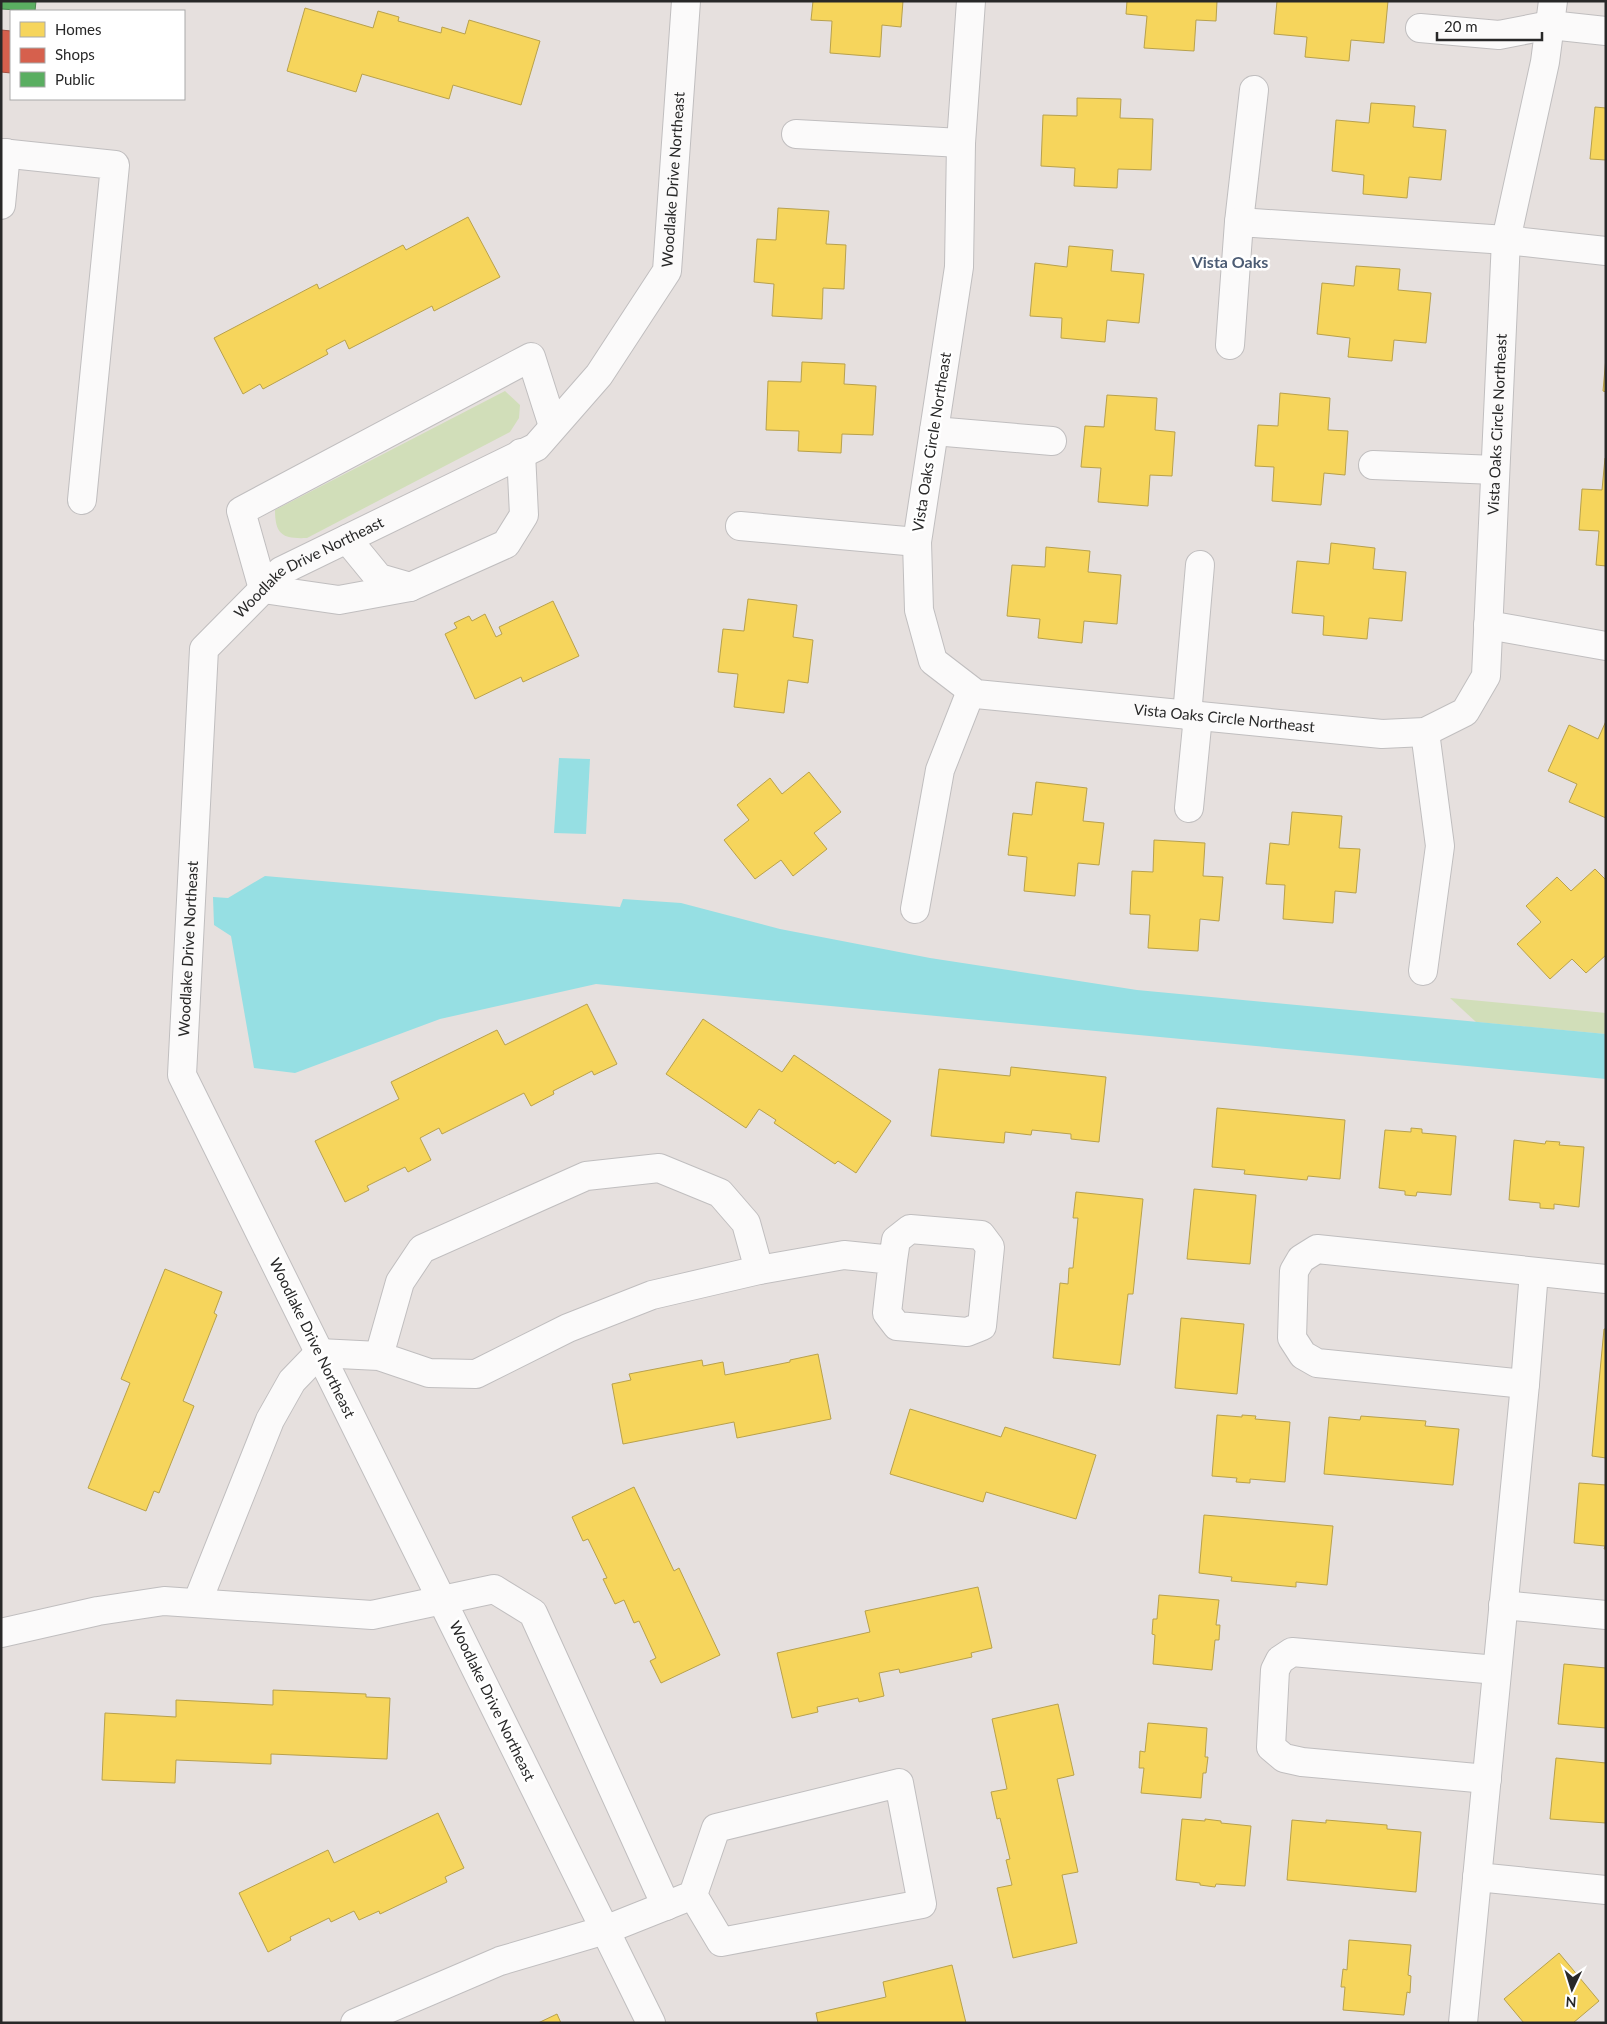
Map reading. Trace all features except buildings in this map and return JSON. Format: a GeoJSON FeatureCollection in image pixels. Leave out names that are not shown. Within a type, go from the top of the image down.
{"type":"FeatureCollection","features":[{"type":"Feature","properties":{"kind":"street","name":"Woodlake Drive Northeast"},"geometry":{"type":"LineString","coordinates":[[651,2023],[182,1075],[204,649],[281,571],[536,447],[599,374],[667,272],[686,1]]}},
{"type":"Feature","properties":{"kind":"street","name":"Vista Oaks Circle Northeast"},"geometry":{"type":"LineString","coordinates":[[971,1],[961,143],[959,267],[917,542],[919,610],[934,661],[976,694],[1382,734],[1425,732],[1465,712],[1486,676],[1506,240],[1545,62],[1552,13]]}},
{"type":"Feature","properties":{"kind":"street"},"geometry":{"type":"LineString","coordinates":[[1420,28],[1499,35],[1552,13],[1606,31]]}},
{"type":"Feature","properties":{"kind":"street"},"geometry":{"type":"LineString","coordinates":[[1230,345],[1239,222],[1254,90]]}},
{"type":"Feature","properties":{"kind":"street"},"geometry":{"type":"LineString","coordinates":[[796,134],[961,143]]}},
{"type":"Feature","properties":{"kind":"street"},"geometry":{"type":"LineString","coordinates":[[1,204],[4,153],[115,165],[82,500]]}},
{"type":"Feature","properties":{"kind":"street"},"geometry":{"type":"LineString","coordinates":[[1239,222],[1506,240],[1606,251]]}},
{"type":"Feature","properties":{"kind":"street"},"geometry":{"type":"LineString","coordinates":[[521,454],[524,515],[506,544],[410,588],[339,600],[263,590],[241,511],[531,357],[553,426]]}},
{"type":"Feature","properties":{"kind":"street"},"geometry":{"type":"LineString","coordinates":[[934,431],[1052,441]]}},
{"type":"Feature","properties":{"kind":"street"},"geometry":{"type":"LineString","coordinates":[[1374,465],[1495,470]]}},
{"type":"Feature","properties":{"kind":"street"},"geometry":{"type":"LineString","coordinates":[[740,526],[917,542]]}},
{"type":"Feature","properties":{"kind":"street"},"geometry":{"type":"LineString","coordinates":[[347,539],[379,578],[410,588]]}},
{"type":"Feature","properties":{"kind":"street"},"geometry":{"type":"LineString","coordinates":[[1189,808],[1200,565]]}},
{"type":"Feature","properties":{"kind":"street"},"geometry":{"type":"LineString","coordinates":[[1488,625],[1606,646]]}},
{"type":"Feature","properties":{"kind":"street"},"geometry":{"type":"LineString","coordinates":[[915,909],[940,770],[971,691]]}},
{"type":"Feature","properties":{"kind":"street"},"geometry":{"type":"LineString","coordinates":[[1423,971],[1440,846],[1425,732]]}},
{"type":"Feature","properties":{"kind":"street"},"geometry":{"type":"LineString","coordinates":[[379,1356],[400,1282],[422,1249],[586,1176],[659,1168],[720,1193],[746,1223],[759,1270]]}},
{"type":"Feature","properties":{"kind":"street"},"geometry":{"type":"LineString","coordinates":[[910,1230],[981,1235],[990,1247],[982,1326],[967,1332],[897,1326],[887,1313],[893,1260],[896,1240],[910,1230]]}},
{"type":"Feature","properties":{"kind":"street"},"geometry":{"type":"LineString","coordinates":[[1525,1384],[1317,1363],[1303,1355],[1292,1338],[1294,1271],[1301,1259],[1317,1249],[1606,1279]]}},
{"type":"Feature","properties":{"kind":"street"},"geometry":{"type":"LineString","coordinates":[[197,1603],[270,1420],[292,1381],[320,1353],[379,1356],[429,1373],[476,1374],[568,1328],[652,1295],[759,1270],[844,1255],[893,1260]]}},
{"type":"Feature","properties":{"kind":"street"},"geometry":{"type":"LineString","coordinates":[[1464,2023],[1534,1272]]}},
{"type":"Feature","properties":{"kind":"street"},"geometry":{"type":"LineString","coordinates":[[1,1633],[98,1611],[164,1601],[372,1616],[494,1589],[533,1613],[666,1906]]}},
{"type":"Feature","properties":{"kind":"street"},"geometry":{"type":"LineString","coordinates":[[1503,1605],[1606,1614]]}},
{"type":"Feature","properties":{"kind":"street"},"geometry":{"type":"LineString","coordinates":[[1487,1779],[1302,1762],[1284,1758],[1271,1747],[1275,1670],[1280,1660],[1292,1652],[1497,1670]]}},
{"type":"Feature","properties":{"kind":"street"},"geometry":{"type":"LineString","coordinates":[[355,2023],[500,1961],[605,1930],[693,1895],[716,1828],[899,1783],[922,1904],[721,1942],[693,1895]]}},
{"type":"Feature","properties":{"kind":"street"},"geometry":{"type":"LineString","coordinates":[[1478,1877],[1606,1890]]}},
{"type":"Feature","properties":{"kind":"green space"},"geometry":{"type":"Polygon","coordinates":[[[505,391],[520,405],[519,418],[510,432],[307,538],[292,538],[282,534],[279,530],[275,518],[275,510],[505,391]]]}},
{"type":"Feature","properties":{"kind":"green space"},"geometry":{"type":"Polygon","coordinates":[[[1450,998],[1606,1013],[1606,1034],[1476,1022],[1450,998]]]}},
{"type":"Feature","properties":{"kind":"water"},"geometry":{"type":"Polygon","coordinates":[[[559,758],[590,759],[586,834],[554,833],[559,758]]]}},
{"type":"Feature","properties":{"kind":"water"},"geometry":{"type":"Polygon","coordinates":[[[265,876],[620,907],[623,899],[681,903],[780,929],[930,958],[1137,990],[1606,1034],[1606,1079],[596,984],[440,1019],[295,1073],[254,1068],[231,936],[214,925],[213,897],[228,898],[265,876]]]}},
{"type":"Feature","properties":{"kind":"district","name":"Vista Oaks"},"geometry":{"type":"Point","coordinates":[1230,262]}}]}
